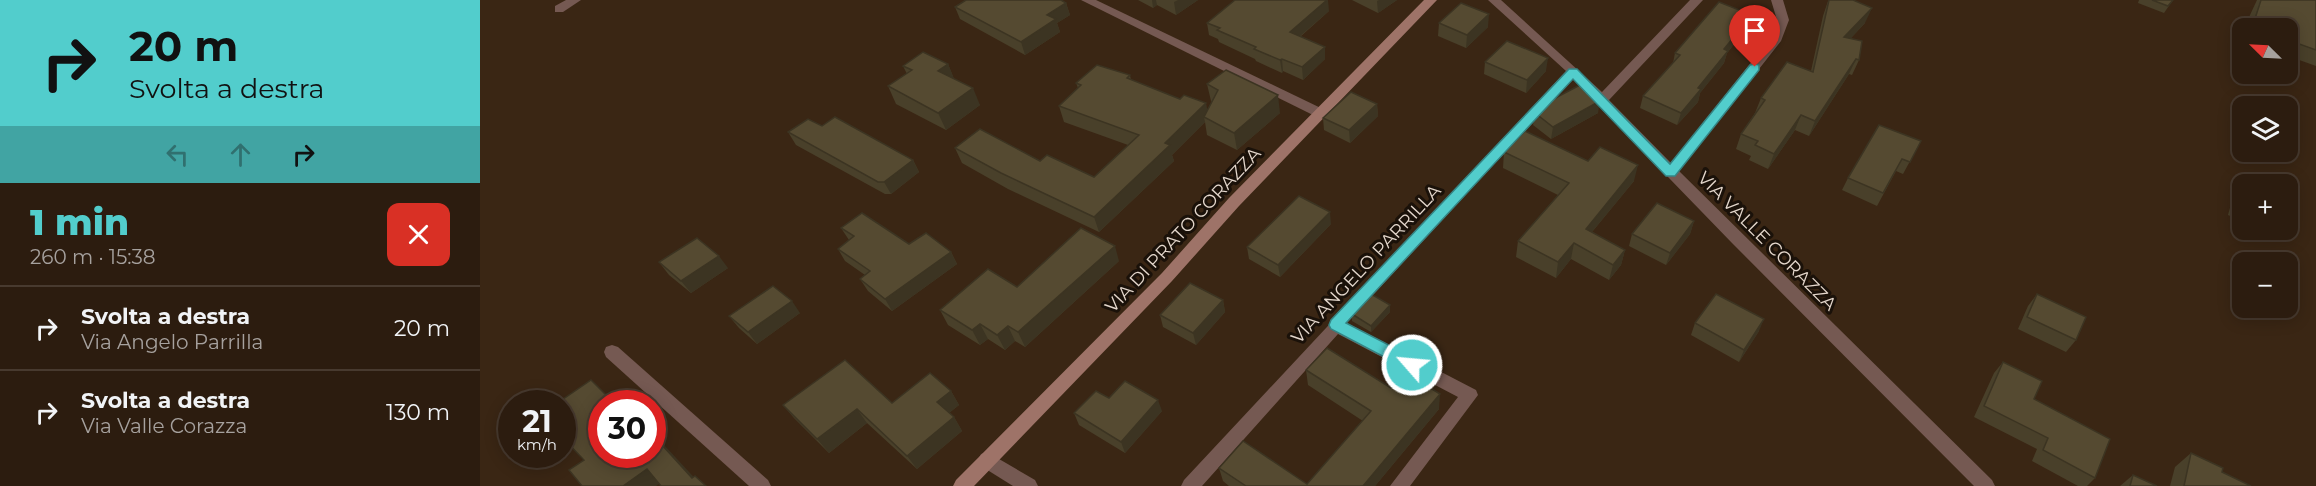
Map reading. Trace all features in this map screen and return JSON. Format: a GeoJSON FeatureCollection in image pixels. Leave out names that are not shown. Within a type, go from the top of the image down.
{"type":"FeatureCollection","features":[{"type":"Feature","properties":{"kind":"street"},"geometry":{"type":"LineString","coordinates":[[559,9],[575,0]]}},
{"type":"Feature","properties":{"kind":"street"},"geometry":{"type":"LineString","coordinates":[[1087,0],[1322,114]]}},
{"type":"Feature","properties":{"kind":"street","name":"VIA DI PRATO CORAZZA"},"geometry":{"type":"LineString","coordinates":[[962,486],[1167,277],[1234,202],[1431,0]]}},
{"type":"Feature","properties":{"kind":"street","name":"VIA VALLE CORAZZA"},"geometry":{"type":"LineString","coordinates":[[1494,0],[1573,72],[1986,486]]}},
{"type":"Feature","properties":{"kind":"street"},"geometry":{"type":"LineString","coordinates":[[1601,101],[1696,0]]}},
{"type":"Feature","properties":{"kind":"street"},"geometry":{"type":"LineString","coordinates":[[1671,172],[1775,41],[1783,20],[1777,0]]}},
{"type":"Feature","properties":{"kind":"street","name":"VIA ANGELO PARRILLA"},"geometry":{"type":"LineString","coordinates":[[1190,486],[1336,325],[1573,72]]}},
{"type":"Feature","properties":{"kind":"street"},"geometry":{"type":"LineString","coordinates":[[1336,325],[1470,395],[1399,486]]}},
{"type":"Feature","properties":{"kind":"street"},"geometry":{"type":"LineString","coordinates":[[612,352],[762,486]]}},
{"type":"Feature","properties":{"kind":"street"},"geometry":{"type":"LineString","coordinates":[[987,460],[1029,486]]}},
{"type":"Feature","properties":{"kind":"building"},"geometry":{"type":"Polygon","coordinates":[[[966,0],[1061,0],[1066,3],[1047,15],[1056,19],[1021,42],[955,7],[966,0]]]}},
{"type":"Feature","properties":{"kind":"building"},"geometry":{"type":"Polygon","coordinates":[[[1235,0],[1327,0],[1290,32],[1325,47],[1302,67],[1254,49],[1256,47],[1217,30],[1220,28],[1207,23],[1235,0]]]}},
{"type":"Feature","properties":{"kind":"building"},"geometry":{"type":"Polygon","coordinates":[[[1829,0],[1853,0],[1872,8],[1844,37],[1862,41],[1859,60],[1856,59],[1815,121],[1801,115],[1774,154],[1755,145],[1758,141],[1741,134],[1765,100],[1761,98],[1787,62],[1813,72],[1829,0]]]}},
{"type":"Feature","properties":{"kind":"building"},"geometry":{"type":"Polygon","coordinates":[[[2152,0],[2173,0],[2168,6],[2152,0]]]}},
{"type":"Feature","properties":{"kind":"building"},"geometry":{"type":"Polygon","coordinates":[[[2261,0],[2316,0],[2316,50],[2298,44],[2298,18],[2255,18],[2261,0]]]}},
{"type":"Feature","properties":{"kind":"building"},"geometry":{"type":"Polygon","coordinates":[[[1719,2],[1752,15],[1724,49],[1728,51],[1698,88],[1701,89],[1681,113],[1643,96],[1680,55],[1675,53],[1719,2]]]}},
{"type":"Feature","properties":{"kind":"building"},"geometry":{"type":"Polygon","coordinates":[[[1461,3],[1489,14],[1467,35],[1439,23],[1461,3]]]}},
{"type":"Feature","properties":{"kind":"building"},"geometry":{"type":"Polygon","coordinates":[[[1507,41],[1548,58],[1527,80],[1485,62],[1507,41]]]}},
{"type":"Feature","properties":{"kind":"building"},"geometry":{"type":"Polygon","coordinates":[[[923,52],[948,64],[938,71],[973,88],[938,113],[888,86],[912,70],[903,66],[923,52]]]}},
{"type":"Feature","properties":{"kind":"building"},"geometry":{"type":"Polygon","coordinates":[[[1097,65],[1130,75],[1127,78],[1180,99],[1184,95],[1206,103],[1165,143],[1170,145],[1094,217],[1001,173],[955,148],[980,129],[1040,161],[1047,155],[1094,177],[1139,135],[1059,106],[1081,85],[1076,83],[1097,65]]]}},
{"type":"Feature","properties":{"kind":"building"},"geometry":{"type":"Polygon","coordinates":[[[1226,70],[1278,95],[1234,133],[1204,117],[1218,90],[1207,84],[1226,70]]]}},
{"type":"Feature","properties":{"kind":"building"},"geometry":{"type":"Polygon","coordinates":[[[1580,85],[1600,101],[1553,127],[1535,113],[1542,105],[1580,85]]]}},
{"type":"Feature","properties":{"kind":"building"},"geometry":{"type":"Polygon","coordinates":[[[1351,92],[1377,104],[1349,130],[1323,118],[1351,92]]]}},
{"type":"Feature","properties":{"kind":"building"},"geometry":{"type":"Polygon","coordinates":[[[835,117],[913,160],[884,182],[878,182],[788,132],[808,119],[822,126],[835,117]]]}},
{"type":"Feature","properties":{"kind":"building"},"geometry":{"type":"Polygon","coordinates":[[[1879,125],[1921,141],[1910,162],[1902,159],[1883,193],[1848,178],[1879,125]]]}},
{"type":"Feature","properties":{"kind":"building"},"geometry":{"type":"Polygon","coordinates":[[[1525,131],[1588,161],[1600,147],[1638,165],[1586,229],[1625,250],[1613,265],[1574,243],[1558,262],[1518,241],[1569,183],[1504,152],[1525,131]]]}},
{"type":"Feature","properties":{"kind":"building"},"geometry":{"type":"Polygon","coordinates":[[[1299,196],[1330,212],[1278,265],[1247,247],[1299,196]]]}},
{"type":"Feature","properties":{"kind":"building"},"geometry":{"type":"Polygon","coordinates":[[[1657,203],[1694,221],[1670,253],[1632,234],[1657,203]]]}},
{"type":"Feature","properties":{"kind":"building"},"geometry":{"type":"Polygon","coordinates":[[[862,213],[909,244],[926,233],[951,252],[885,299],[860,279],[870,271],[838,249],[854,236],[841,228],[862,213]]]}},
{"type":"Feature","properties":{"kind":"building"},"geometry":{"type":"Polygon","coordinates":[[[1081,228],[1115,246],[1018,332],[1008,326],[997,335],[980,324],[972,330],[940,310],[988,269],[1017,287],[1081,228]]]}},
{"type":"Feature","properties":{"kind":"building"},"geometry":{"type":"Polygon","coordinates":[[[697,238],[719,256],[681,281],[659,262],[697,238]]]}},
{"type":"Feature","properties":{"kind":"building"},"geometry":{"type":"Polygon","coordinates":[[[1190,283],[1223,300],[1193,333],[1160,315],[1190,283]]]}},
{"type":"Feature","properties":{"kind":"building"},"geometry":{"type":"Polygon","coordinates":[[[773,286],[792,301],[748,332],[729,316],[773,286]]]}},
{"type":"Feature","properties":{"kind":"building"},"geometry":{"type":"Polygon","coordinates":[[[1371,294],[1390,305],[1371,326],[1352,314],[1371,294]]]}},
{"type":"Feature","properties":{"kind":"building"},"geometry":{"type":"Polygon","coordinates":[[[1716,294],[1764,319],[1744,350],[1695,323],[1716,294]]]}},
{"type":"Feature","properties":{"kind":"building"},"geometry":{"type":"Polygon","coordinates":[[[2037,294],[2086,317],[2076,340],[2027,317],[2037,294]]]}},
{"type":"Feature","properties":{"kind":"building"},"geometry":{"type":"Polygon","coordinates":[[[1327,348],[1391,388],[1405,372],[1440,394],[1363,486],[1246,486],[1219,468],[1243,441],[1307,484],[1371,411],[1306,370],[1327,348]]]}},
{"type":"Feature","properties":{"kind":"building"},"geometry":{"type":"Polygon","coordinates":[[[845,360],[892,403],[930,373],[951,391],[937,402],[954,417],[907,456],[857,409],[817,439],[783,405],[845,360]]]}},
{"type":"Feature","properties":{"kind":"building"},"geometry":{"type":"Polygon","coordinates":[[[2003,362],[2042,381],[2034,399],[2110,439],[2095,478],[2043,450],[2048,438],[1984,406],[2003,362]]]}},
{"type":"Feature","properties":{"kind":"building"},"geometry":{"type":"Polygon","coordinates":[[[591,380],[601,390],[588,390],[588,468],[666,468],[666,449],[692,478],[695,476],[706,486],[661,486],[647,469],[623,486],[582,486],[569,470],[576,468],[576,465],[584,460],[576,452],[576,390],[591,380]]]}},
{"type":"Feature","properties":{"kind":"building"},"geometry":{"type":"Polygon","coordinates":[[[1125,381],[1158,400],[1121,442],[1074,413],[1096,391],[1109,398],[1125,381]]]}},
{"type":"Feature","properties":{"kind":"building"},"geometry":{"type":"Polygon","coordinates":[[[2191,453],[2223,468],[2222,472],[2251,486],[2184,486],[2191,453]]]}},
{"type":"Feature","properties":{"kind":"building"},"geometry":{"type":"Polygon","coordinates":[[[2133,475],[2157,486],[2130,486],[2133,475]]]}},
{"type":"Feature","properties":{"kind":"route"},"geometry":{"type":"LineString","coordinates":[[1412,365],[1336,325],[1573,72],[1671,172],[1755,67]]}}]}
